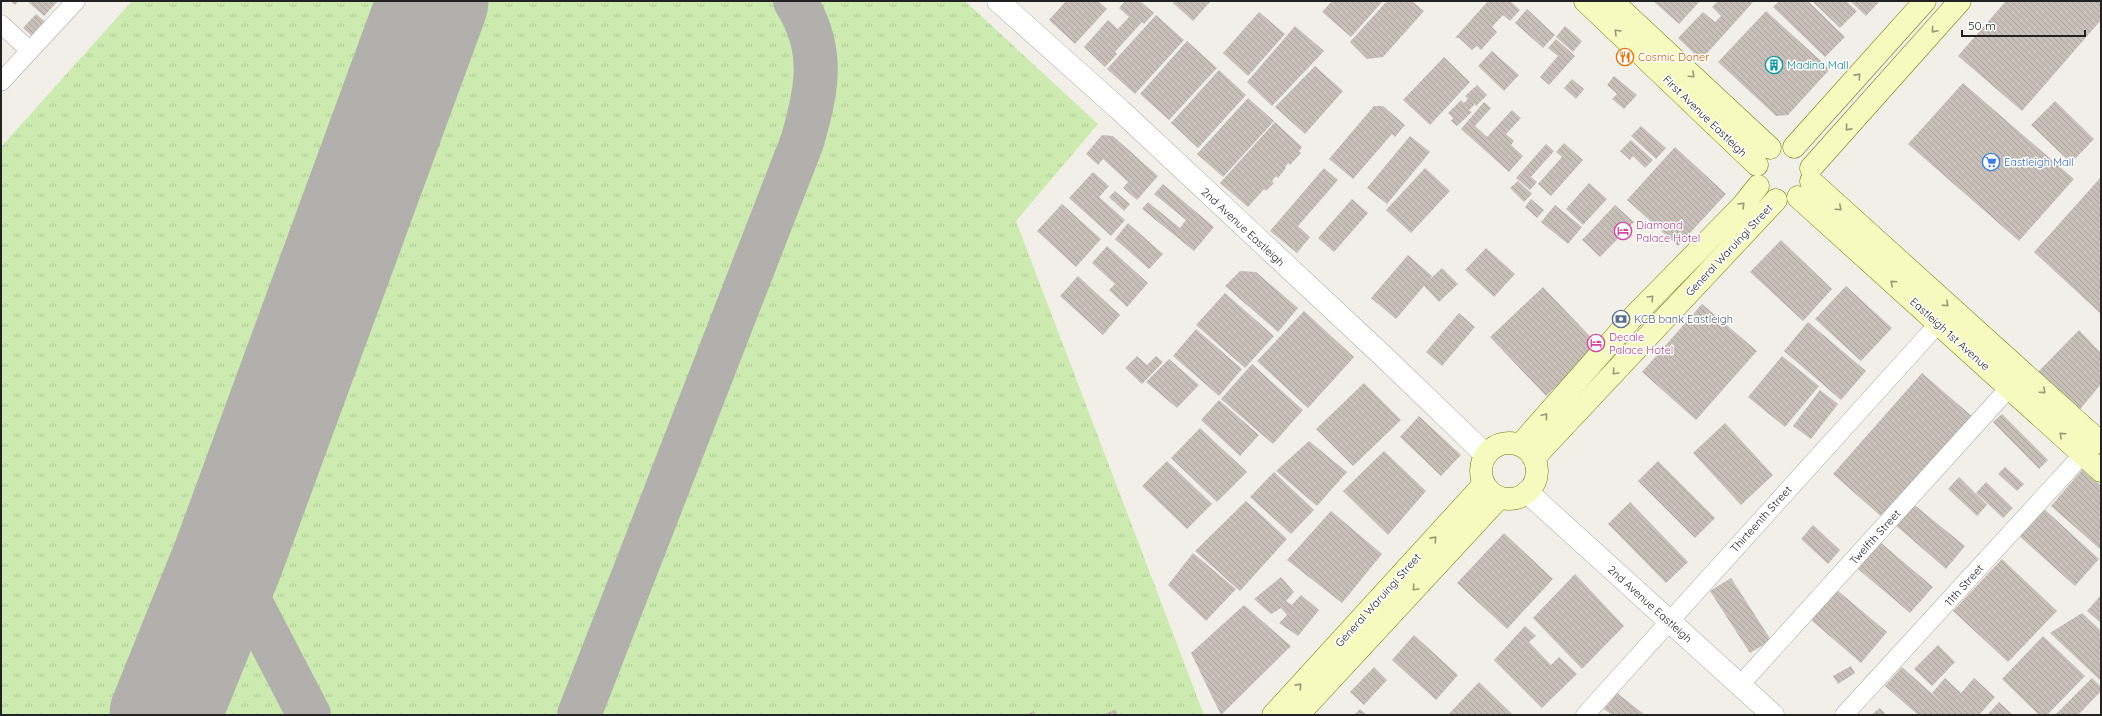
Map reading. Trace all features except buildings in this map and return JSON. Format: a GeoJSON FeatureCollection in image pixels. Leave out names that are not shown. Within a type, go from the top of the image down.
{"type":"FeatureCollection","features":[{"type":"Feature","properties":{"kind":"main road","name":"First Avenue Eastleigh"},"geometry":{"type":"LineString","coordinates":[[1585,1],[1758,176]]}},
{"type":"Feature","properties":{"kind":"main road","name":"First Avenue Eastleigh"},"geometry":{"type":"LineString","coordinates":[[1612,1],[1770,148]]}},
{"type":"Feature","properties":{"kind":"main road"},"geometry":{"type":"LineString","coordinates":[[1794,147],[1925,1]]}},
{"type":"Feature","properties":{"kind":"main road"},"geometry":{"type":"LineString","coordinates":[[1807,182],[1808,160],[1802,152],[1794,147],[1786,145],[1770,148],[1764,153],[1758,176],[1769,197],[1783,202],[1807,182],[1960,1]]}},
{"type":"Feature","properties":{"kind":"main road","name":"General Waruingi Street"},"geometry":{"type":"LineString","coordinates":[[1527,451],[1632,317],[1758,176]]}},
{"type":"Feature","properties":{"kind":"main road","name":"Eastleigh 1st Avenue"},"geometry":{"type":"LineString","coordinates":[[1807,182],[1938,324],[2101,471]]}},
{"type":"Feature","properties":{"kind":"main road","name":"Eastleigh 1st Avenue"},"geometry":{"type":"LineString","coordinates":[[1807,182],[2101,443]]}},
{"type":"Feature","properties":{"kind":"main road","name":"General Waruingi Street"},"geometry":{"type":"LineString","coordinates":[[1527,451],[1776,200]]}},
{"type":"Feature","properties":{"kind":"main road"},"geometry":{"type":"LineString","coordinates":[[1510,443],[1527,451],[1536,476],[1534,485],[1527,492],[1514,499],[1491,491],[1480,469],[1486,455],[1492,448],[1501,444],[1510,443]]}},
{"type":"Feature","properties":{"kind":"main road","name":"General Waruingi Street"},"geometry":{"type":"LineString","coordinates":[[1273,715],[1491,491]]}},
{"type":"Feature","properties":{"kind":"main road","name":"General Waruingi Street"},"geometry":{"type":"LineString","coordinates":[[1298,715],[1491,491]]}},
{"type":"Feature","properties":{"kind":"street"},"geometry":{"type":"LineString","coordinates":[[1,82],[76,1]]}},
{"type":"Feature","properties":{"kind":"street","name":"2nd Avenue Eastleigh"},"geometry":{"type":"LineString","coordinates":[[998,1],[1120,110],[1382,354],[1486,455]]}},
{"type":"Feature","properties":{"kind":"street"},"geometry":{"type":"LineString","coordinates":[[1,24],[29,50]]}},
{"type":"Feature","properties":{"kind":"street","name":"Thirteenth Street"},"geometry":{"type":"LineString","coordinates":[[1585,715],[1938,324]]}},
{"type":"Feature","properties":{"kind":"street","name":"Twelfth Street"},"geometry":{"type":"LineString","coordinates":[[1740,685],[2009,388]]}},
{"type":"Feature","properties":{"kind":"street","name":"11th Street"},"geometry":{"type":"LineString","coordinates":[[1844,715],[2083,454]]}},
{"type":"Feature","properties":{"kind":"street","name":"2nd Avenue Eastleigh"},"geometry":{"type":"LineString","coordinates":[[1527,492],[1773,715]]}},
{"type":"Feature","properties":{"kind":"green space"},"geometry":{"type":"Polygon","coordinates":[[[132,1],[965,1],[1098,124],[1016,221],[1204,715],[1,715],[1,147],[132,1]]]}},
{"type":"Feature","properties":{"kind":"taxiway"},"geometry":{"type":"LineString","coordinates":[[579,715],[802,142],[812,105],[816,70],[815,53],[811,36],[805,19],[795,1]]}},
{"type":"Feature","properties":{"kind":"taxiway"},"geometry":{"type":"LineString","coordinates":[[228,559],[309,715]]}},
{"type":"Feature","properties":{"kind":"runway"},"geometry":{"type":"LineString","coordinates":[[165,715],[228,559],[433,1]]}},
{"type":"Feature","properties":{"kind":"place","name":"Cosmic Doner"},"geometry":{"type":"Point","coordinates":[1625,57]}},
{"type":"Feature","properties":{"kind":"place","name":"Madina Mall"},"geometry":{"type":"Point","coordinates":[1774,65]}},
{"type":"Feature","properties":{"kind":"place","name":"Eastleigh Mall"},"geometry":{"type":"Point","coordinates":[1991,162]}},
{"type":"Feature","properties":{"kind":"place","name":"Diamond Palace Hotel"},"geometry":{"type":"Point","coordinates":[1623,231]}},
{"type":"Feature","properties":{"kind":"place","name":"KCB bank Eastleigh"},"geometry":{"type":"Point","coordinates":[1621,319]}},
{"type":"Feature","properties":{"kind":"place","name":"Decale Palace Hotel"},"geometry":{"type":"Point","coordinates":[1596,343]}}]}
